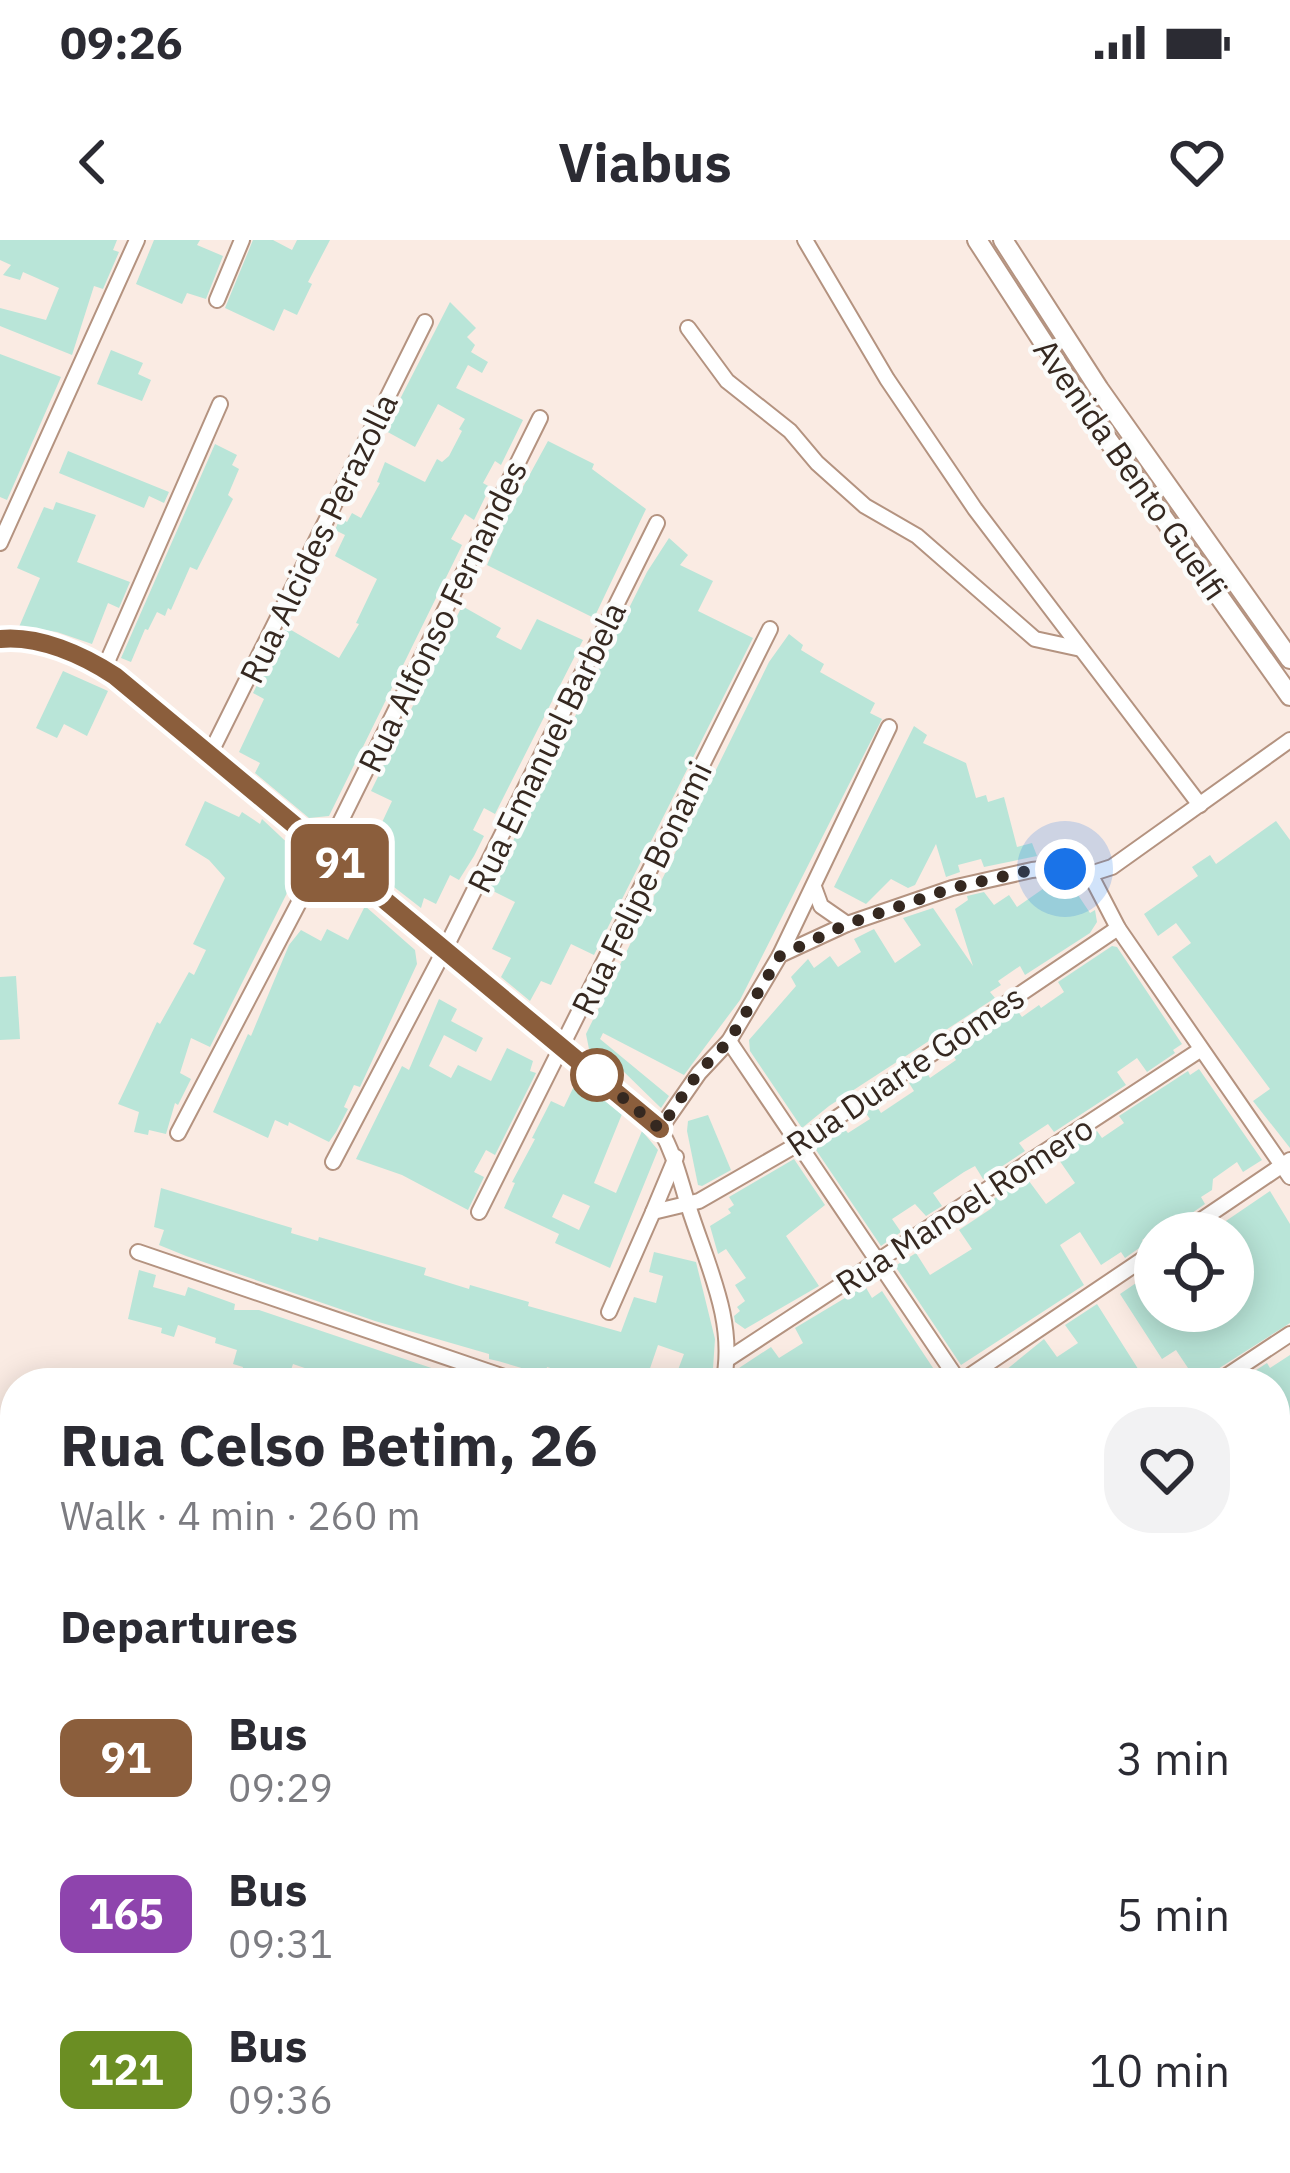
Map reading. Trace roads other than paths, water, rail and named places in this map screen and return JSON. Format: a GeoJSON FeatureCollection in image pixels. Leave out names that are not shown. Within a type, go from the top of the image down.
{"type":"FeatureCollection","features":[{"type":"Feature","properties":{"kind":"main road","name":"Avenida Bento Guelfi"},"geometry":{"type":"LineString","coordinates":[[976,240],[1094,419],[1290,696]]}},
{"type":"Feature","properties":{"kind":"main road","name":"Avenida Bento Guelfi"},"geometry":{"type":"LineString","coordinates":[[1003,240],[1126,428],[1290,659]]}},
{"type":"Feature","properties":{"kind":"street"},"geometry":{"type":"LineString","coordinates":[[0,543],[137,240]]}},
{"type":"Feature","properties":{"kind":"street"},"geometry":{"type":"LineString","coordinates":[[217,300],[242,240]]}},
{"type":"Feature","properties":{"kind":"street"},"geometry":{"type":"LineString","coordinates":[[805,240],[975,509],[1200,805]]}},
{"type":"Feature","properties":{"kind":"street","name":"Rua Alcides Perazolla"},"geometry":{"type":"LineString","coordinates":[[210,754],[425,322]]}},
{"type":"Feature","properties":{"kind":"street"},"geometry":{"type":"LineString","coordinates":[[688,328],[728,381],[790,430],[817,463],[865,506],[917,536],[1035,639],[1081,649]]}},
{"type":"Feature","properties":{"kind":"street"},"geometry":{"type":"LineString","coordinates":[[104,669],[220,404]]}},
{"type":"Feature","properties":{"kind":"street","name":"Rua Alfonso Fernandes"},"geometry":{"type":"LineString","coordinates":[[178,1133],[326,851],[540,418]]}},
{"type":"Feature","properties":{"kind":"street","name":"Rua Emanuel Barbela"},"geometry":{"type":"LineString","coordinates":[[333,1162],[657,523]]}},
{"type":"Feature","properties":{"kind":"street","name":"Rua Felipe Bonami"},"geometry":{"type":"LineString","coordinates":[[479,1212],[770,628]]}},
{"type":"Feature","properties":{"kind":"street"},"geometry":{"type":"LineString","coordinates":[[0,639],[29,639],[104,669],[660,1129],[676,1157],[718,1295],[726,1368]]}},
{"type":"Feature","properties":{"kind":"street"},"geometry":{"type":"LineString","coordinates":[[660,1129],[698,1073],[729,1041],[780,956],[889,727]]}},
{"type":"Feature","properties":{"kind":"street"},"geometry":{"type":"LineString","coordinates":[[780,956],[847,924],[990,878],[1051,868],[1090,874],[1125,859],[1290,740]]}},
{"type":"Feature","properties":{"kind":"street"},"geometry":{"type":"LineString","coordinates":[[1090,874],[1118,928],[1287,1168],[1216,1212]]}},
{"type":"Feature","properties":{"kind":"street"},"geometry":{"type":"LineString","coordinates":[[814,887],[821,906],[847,924]]}},
{"type":"Feature","properties":{"kind":"street","name":"Rua Duarte Gomes"},"geometry":{"type":"LineString","coordinates":[[653,1212],[688,1205],[798,1144],[1118,928]]}},
{"type":"Feature","properties":{"kind":"street"},"geometry":{"type":"LineString","coordinates":[[729,1041],[950,1368]]}},
{"type":"Feature","properties":{"kind":"street","name":"Rua Manoel Romero"},"geometry":{"type":"LineString","coordinates":[[728,1359],[1200,1050]]}},
{"type":"Feature","properties":{"kind":"street"},"geometry":{"type":"LineString","coordinates":[[609,1312],[676,1157]]}},
{"type":"Feature","properties":{"kind":"street"},"geometry":{"type":"LineString","coordinates":[[138,1252],[478,1368]]}},
{"type":"Feature","properties":{"kind":"street"},"geometry":{"type":"LineString","coordinates":[[982,1368],[1134,1265]]}},
{"type":"Feature","properties":{"kind":"street"},"geometry":{"type":"LineString","coordinates":[[1239,1368],[1290,1334]]}}]}
